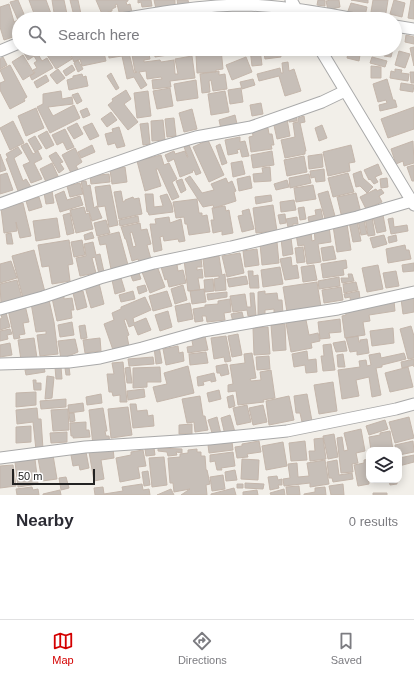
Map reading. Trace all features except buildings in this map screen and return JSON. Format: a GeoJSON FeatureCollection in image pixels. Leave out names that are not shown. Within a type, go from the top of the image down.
{"type":"FeatureCollection","features":[{"type":"Feature","properties":{"kind":"street"},"geometry":{"type":"LineString","coordinates":[[166,12],[193,8],[293,4],[326,12]]}},
{"type":"Feature","properties":{"kind":"street"},"geometry":{"type":"LineString","coordinates":[[402,27],[414,29]]}},
{"type":"Feature","properties":{"kind":"street"},"geometry":{"type":"LineString","coordinates":[[0,51],[12,46]]}},
{"type":"Feature","properties":{"kind":"street"},"geometry":{"type":"LineString","coordinates":[[0,309],[154,263],[225,249],[413,203],[324,56]]}},
{"type":"Feature","properties":{"kind":"street"},"geometry":{"type":"LineString","coordinates":[[0,204],[161,147],[196,137],[251,126],[322,102],[345,91]]}},
{"type":"Feature","properties":{"kind":"street"},"geometry":{"type":"LineString","coordinates":[[0,364],[69,362],[100,358],[203,331],[338,309],[414,292]]}},
{"type":"Feature","properties":{"kind":"street"},"geometry":{"type":"LineString","coordinates":[[0,458],[85,447],[209,439],[287,431],[414,404]]}}]}
